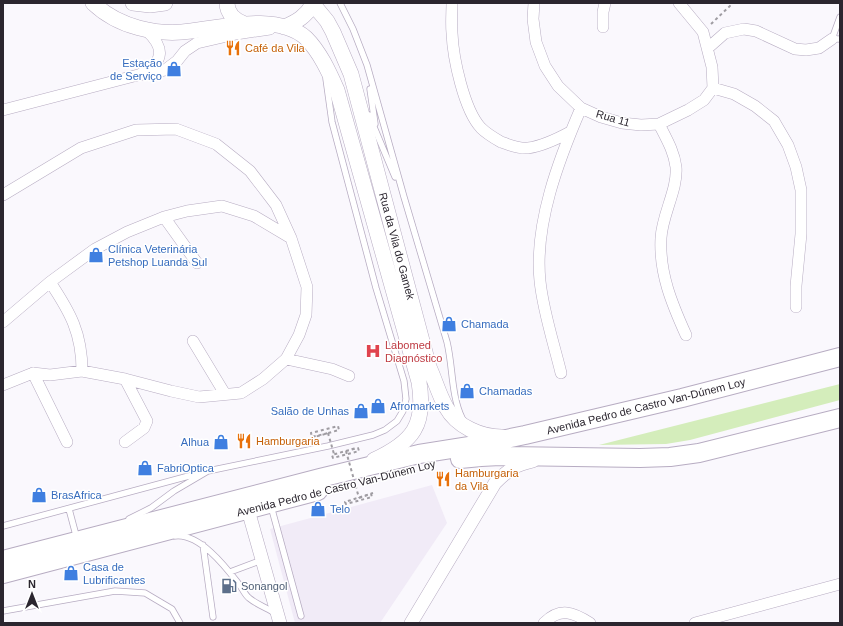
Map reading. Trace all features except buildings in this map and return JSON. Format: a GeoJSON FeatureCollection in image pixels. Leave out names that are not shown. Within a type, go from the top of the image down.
{"type":"FeatureCollection","features":[{"type":"Feature","properties":{"kind":"highway","name":"Avenida Pedro de Castro Van-Dúnem Loy"},"geometry":{"type":"LineString","coordinates":[[3,560],[320,478],[351,462],[419,454],[482,444],[525,435],[682,398],[840,357]]}},
{"type":"Feature","properties":{"kind":"highway","name":"Avenida Pedro de Castro Van-Dúnem Loy"},"geometry":{"type":"LineString","coordinates":[[3,574],[360,480],[463,458],[500,456],[670,457],[700,453],[840,418]]}},
{"type":"Feature","properties":{"kind":"main road","name":"Rua da Vila do Gamek"},"geometry":{"type":"LineString","coordinates":[[93,3],[100,10],[119,20],[147,30],[168,32],[191,31],[211,27],[245,24],[265,24],[284,27],[294,30],[305,37],[319,56],[337,90],[419,382],[421,397],[420,416],[417,424],[403,444],[381,457],[351,462]]}},
{"type":"Feature","properties":{"kind":"main road"},"geometry":{"type":"LineString","coordinates":[[133,3],[150,5],[165,3]]}},
{"type":"Feature","properties":{"kind":"main road"},"geometry":{"type":"LineString","coordinates":[[227,3],[229,12],[233,17],[238,22],[245,24]]}},
{"type":"Feature","properties":{"kind":"main road","name":"Rua da Vila do Gamek"},"geometry":{"type":"LineString","coordinates":[[284,27],[295,23],[302,18],[309,11],[313,3],[327,21],[333,32],[351,74],[429,367],[447,408],[454,417],[468,429],[476,433],[499,437],[525,435]]}},
{"type":"Feature","properties":{"kind":"street"},"geometry":{"type":"LineString","coordinates":[[452,3],[452,35],[456,62],[465,98],[472,114],[481,128],[493,138],[511,146],[527,148],[554,140],[570,132]]}},
{"type":"Feature","properties":{"kind":"street","name":"Rua 11"},"geometry":{"type":"LineString","coordinates":[[534,3],[533,19],[536,42],[545,66],[558,86],[581,108],[601,117],[622,123],[641,125],[659,124],[704,100],[713,88]]}},
{"type":"Feature","properties":{"kind":"street"},"geometry":{"type":"LineString","coordinates":[[603,27],[603,12],[606,3]]}},
{"type":"Feature","properties":{"kind":"street"},"geometry":{"type":"LineString","coordinates":[[679,3],[681,8],[703,32],[712,67],[713,88],[734,94],[755,106],[774,121],[788,145],[796,167],[801,190],[801,234],[796,286],[796,307]]}},
{"type":"Feature","properties":{"kind":"street"},"geometry":{"type":"LineString","coordinates":[[3,110],[138,75],[165,70],[177,61],[185,51],[197,44],[236,34],[284,27]]}},
{"type":"Feature","properties":{"kind":"street"},"geometry":{"type":"LineString","coordinates":[[708,48],[725,33],[744,29],[756,31],[795,49],[806,50],[818,48],[836,39]]}},
{"type":"Feature","properties":{"kind":"street"},"geometry":{"type":"LineString","coordinates":[[138,75],[151,68],[157,61],[160,52],[154,37],[147,30]]}},
{"type":"Feature","properties":{"kind":"street"},"geometry":{"type":"LineString","coordinates":[[561,373],[544,303],[540,281],[539,260],[547,199],[570,132],[581,108]]}},
{"type":"Feature","properties":{"kind":"street"},"geometry":{"type":"LineString","coordinates":[[659,124],[672,152],[676,168],[674,186],[661,236],[661,257],[664,277],[673,308],[686,335]]}},
{"type":"Feature","properties":{"kind":"street"},"geometry":{"type":"LineString","coordinates":[[3,195],[81,148],[136,130],[176,129],[216,144],[250,170],[276,205],[291,238],[307,287],[306,315],[299,335],[286,359],[263,379],[241,392],[199,397],[125,379],[82,371],[50,375],[33,373],[3,385]]}},
{"type":"Feature","properties":{"kind":"street"},"geometry":{"type":"LineString","coordinates":[[3,322],[50,282],[95,249],[127,232],[164,217],[187,211],[222,206],[254,216],[291,238]]}},
{"type":"Feature","properties":{"kind":"street"},"geometry":{"type":"LineString","coordinates":[[164,217],[197,263]]}},
{"type":"Feature","properties":{"kind":"street"},"geometry":{"type":"LineString","coordinates":[[50,282],[64,303],[74,322],[82,358],[82,371]]}},
{"type":"Feature","properties":{"kind":"street"},"geometry":{"type":"LineString","coordinates":[[193,341],[225,394]]}},
{"type":"Feature","properties":{"kind":"street"},"geometry":{"type":"LineString","coordinates":[[286,359],[332,369],[349,376]]}},
{"type":"Feature","properties":{"kind":"street"},"geometry":{"type":"LineString","coordinates":[[33,373],[67,442]]}},
{"type":"Feature","properties":{"kind":"street"},"geometry":{"type":"LineString","coordinates":[[125,379],[147,421],[144,428],[125,442]]}},
{"type":"Feature","properties":{"kind":"street"},"geometry":{"type":"LineString","coordinates":[[411,623],[495,483],[508,470],[515,466],[537,460],[568,457]]}},
{"type":"Feature","properties":{"kind":"street"},"geometry":{"type":"LineString","coordinates":[[248,510],[279,620]]}},
{"type":"Feature","properties":{"kind":"street"},"geometry":{"type":"LineString","coordinates":[[695,623],[840,584]]}},
{"type":"Feature","properties":{"kind":"street"},"geometry":{"type":"LineString","coordinates":[[544,623],[551,616],[561,612],[572,614],[590,623]]}},
{"type":"Feature","properties":{"kind":"lane"},"geometry":{"type":"LineString","coordinates":[[340,3],[353,29],[368,69],[404,198],[447,342],[459,411],[468,429]]}},
{"type":"Feature","properties":{"kind":"lane"},"geometry":{"type":"LineString","coordinates":[[836,39],[840,17]]}},
{"type":"Feature","properties":{"kind":"lane","name":"Rua da Vila do Gamek"},"geometry":{"type":"LineString","coordinates":[[208,471],[373,435],[385,430],[397,421],[403,412],[406,398],[404,382],[376,288],[332,122],[326,79],[319,56]]}},
{"type":"Feature","properties":{"kind":"lane"},"geometry":{"type":"LineString","coordinates":[[368,69],[385,202]]}},
{"type":"Feature","properties":{"kind":"lane"},"geometry":{"type":"LineString","coordinates":[[351,74],[404,198]]}},
{"type":"Feature","properties":{"kind":"lane"},"geometry":{"type":"LineString","coordinates":[[3,526],[208,471]]}},
{"type":"Feature","properties":{"kind":"lane"},"geometry":{"type":"LineString","coordinates":[[95,536],[151,508],[174,491],[208,471]]}},
{"type":"Feature","properties":{"kind":"lane"},"geometry":{"type":"LineString","coordinates":[[271,504],[301,616]]}},
{"type":"Feature","properties":{"kind":"lane"},"geometry":{"type":"LineString","coordinates":[[69,508],[77,541]]}},
{"type":"Feature","properties":{"kind":"lane"},"geometry":{"type":"LineString","coordinates":[[122,543],[179,536],[191,538],[203,545],[230,572],[248,597],[257,604],[274,612],[279,620]]}},
{"type":"Feature","properties":{"kind":"lane"},"geometry":{"type":"LineString","coordinates":[[203,545],[213,618]]}},
{"type":"Feature","properties":{"kind":"lane"},"geometry":{"type":"LineString","coordinates":[[230,572],[262,560]]}},
{"type":"Feature","properties":{"kind":"lane"},"geometry":{"type":"LineString","coordinates":[[3,611],[115,591],[145,593],[172,609],[180,623]]}},
{"type":"Feature","properties":{"kind":"path"},"geometry":{"type":"LineString","coordinates":[[703,32],[733,3]]}},
{"type":"Feature","properties":{"kind":"path"},"geometry":{"type":"LineString","coordinates":[[311,438],[339,430],[338,426],[311,433],[312,437],[328,433],[334,454],[332,455],[333,458],[351,462]]}},
{"type":"Feature","properties":{"kind":"path"},"geometry":{"type":"LineString","coordinates":[[334,454],[361,447]]}},
{"type":"Feature","properties":{"kind":"path"},"geometry":{"type":"LineString","coordinates":[[351,462],[359,450],[358,448],[351,462],[359,498],[371,494],[372,497],[346,504],[345,502],[373,493]]}},
{"type":"Feature","properties":{"kind":"shaded area"},"geometry":{"type":"Polygon","coordinates":[[[432,485],[447,523],[380,623],[295,623],[270,529],[432,485]]]}},
{"type":"Feature","properties":{"kind":"green space"},"geometry":{"type":"Polygon","coordinates":[[[840,384],[840,400],[690,440],[666,444],[599,445],[840,384]]]}},
{"type":"Feature","properties":{"kind":"place","name":"Café da Vila"},"geometry":{"type":"Point","coordinates":[233,48]}},
{"type":"Feature","properties":{"kind":"place","name":"Estação de Serviço"},"geometry":{"type":"Point","coordinates":[174,69]}},
{"type":"Feature","properties":{"kind":"place","name":"Clínica Veterinária Petshop Luanda Sul"},"geometry":{"type":"Point","coordinates":[96,255]}},
{"type":"Feature","properties":{"kind":"place","name":"Chamada"},"geometry":{"type":"Point","coordinates":[449,324]}},
{"type":"Feature","properties":{"kind":"place","name":"Labomed Diagnóstico"},"geometry":{"type":"Point","coordinates":[373,351]}},
{"type":"Feature","properties":{"kind":"place","name":"Chamadas"},"geometry":{"type":"Point","coordinates":[467,391]}},
{"type":"Feature","properties":{"kind":"place","name":"Afromarkets"},"geometry":{"type":"Point","coordinates":[378,406]}},
{"type":"Feature","properties":{"kind":"place","name":"Salão de Unhas"},"geometry":{"type":"Point","coordinates":[361,411]}},
{"type":"Feature","properties":{"kind":"place","name":"Hamburgaria"},"geometry":{"type":"Point","coordinates":[244,441]}},
{"type":"Feature","properties":{"kind":"place","name":"Alhua"},"geometry":{"type":"Point","coordinates":[221,442]}},
{"type":"Feature","properties":{"kind":"place","name":"FabriOptica"},"geometry":{"type":"Point","coordinates":[145,468]}},
{"type":"Feature","properties":{"kind":"place","name":"Hamburgaria da Vila"},"geometry":{"type":"Point","coordinates":[443,479]}},
{"type":"Feature","properties":{"kind":"place","name":"BrasAfrica"},"geometry":{"type":"Point","coordinates":[39,495]}},
{"type":"Feature","properties":{"kind":"place","name":"Telo"},"geometry":{"type":"Point","coordinates":[318,509]}},
{"type":"Feature","properties":{"kind":"place","name":"Casa de Lubrificantes"},"geometry":{"type":"Point","coordinates":[71,573]}},
{"type":"Feature","properties":{"kind":"place","name":"Sonangol"},"geometry":{"type":"Point","coordinates":[229,586]}}]}
